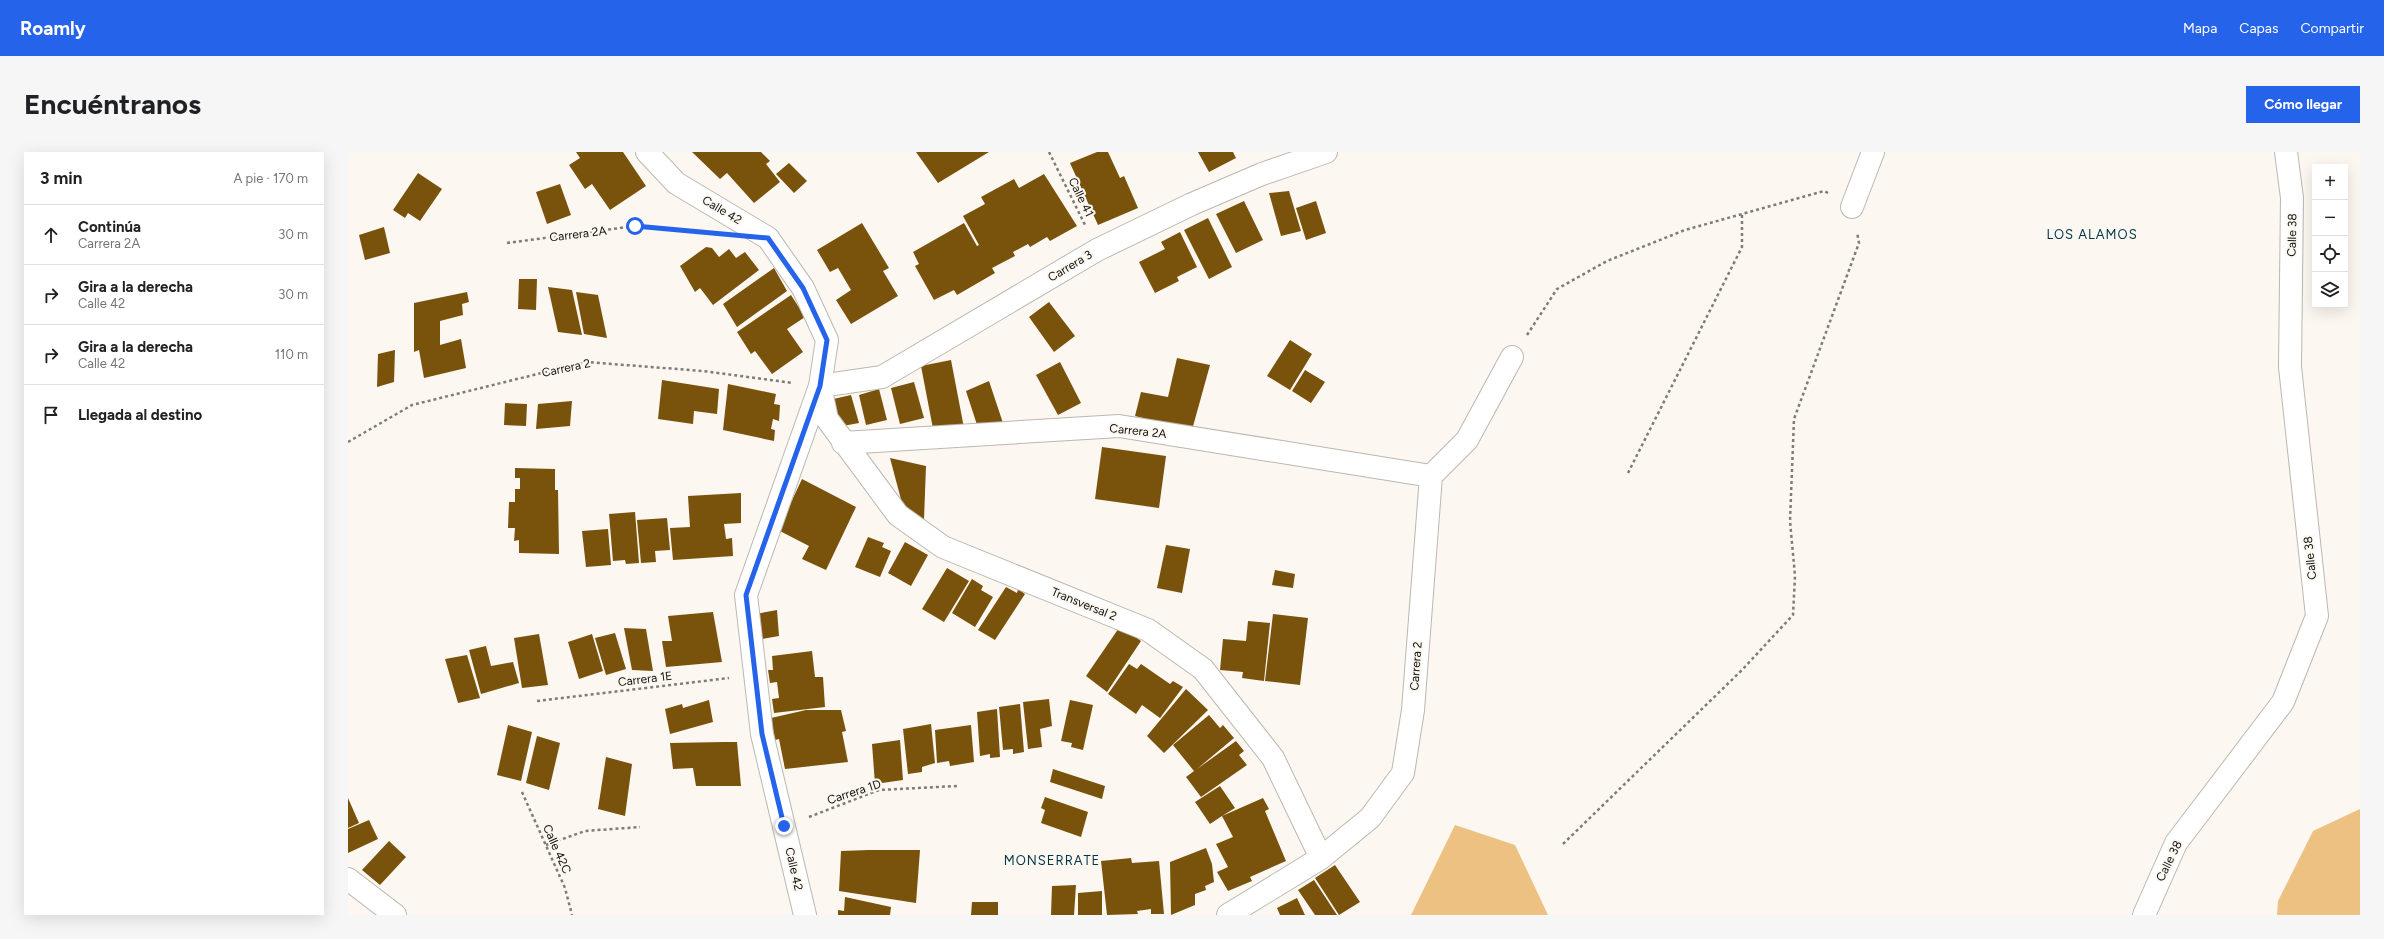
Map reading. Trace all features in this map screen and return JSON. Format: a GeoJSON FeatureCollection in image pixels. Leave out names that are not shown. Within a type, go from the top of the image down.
{"type":"FeatureCollection","features":[{"type":"Feature","properties":{"kind":"street","name":"Calle 42"},"geometry":{"type":"LineString","coordinates":[[647,152],[676,182],[768,238],[803,288],[827,340],[820,386],[746,595],[762,734],[805,915]]}},
{"type":"Feature","properties":{"kind":"street","name":"Carrera 3"},"geometry":{"type":"LineString","coordinates":[[820,386],[882,377],[1097,250],[1199,201],[1262,174],[1326,152]]}},
{"type":"Feature","properties":{"kind":"street"},"geometry":{"type":"LineString","coordinates":[[1852,207],[1874,152]]}},
{"type":"Feature","properties":{"kind":"street","name":"Calle 38"},"geometry":{"type":"LineString","coordinates":[[2144,915],[2176,843],[2283,702],[2317,616],[2290,367],[2292,198],[2286,152]]}},
{"type":"Feature","properties":{"kind":"street"},"geometry":{"type":"LineString","coordinates":[[1431,476],[1467,440],[1512,357]]}},
{"type":"Feature","properties":{"kind":"street","name":"Transversal 2"},"geometry":{"type":"LineString","coordinates":[[820,386],[828,419],[843,443],[898,515],[943,546],[1148,630],[1203,669],[1273,758],[1321,858]]}},
{"type":"Feature","properties":{"kind":"street","name":"Carrera 2A"},"geometry":{"type":"LineString","coordinates":[[843,443],[1119,426],[1431,476]]}},
{"type":"Feature","properties":{"kind":"street","name":"Carrera 2"},"geometry":{"type":"LineString","coordinates":[[1228,915],[1321,858],[1370,818],[1403,773],[1413,710],[1431,476]]}},
{"type":"Feature","properties":{"kind":"street"},"geometry":{"type":"LineString","coordinates":[[348,879],[395,915]]}},
{"type":"Feature","properties":{"kind":"path","name":"Calle 41"},"geometry":{"type":"LineString","coordinates":[[1049,152],[1097,250]]}},
{"type":"Feature","properties":{"kind":"path"},"geometry":{"type":"LineString","coordinates":[[1512,357],[1557,289],[1607,261],[1685,230],[1824,191],[1852,207],[1859,243],[1794,419],[1790,521],[1795,576],[1792,615],[1742,670],[1563,844]]}},
{"type":"Feature","properties":{"kind":"path"},"geometry":{"type":"LineString","coordinates":[[1628,472],[1742,247],[1742,214]]}},
{"type":"Feature","properties":{"kind":"path","name":"Carrera 2A"},"geometry":{"type":"LineString","coordinates":[[507,243],[635,226],[713,233]]}},
{"type":"Feature","properties":{"kind":"path","name":"Carrera 2"},"geometry":{"type":"LineString","coordinates":[[348,442],[412,405],[586,362],[703,371],[820,386]]}},
{"type":"Feature","properties":{"kind":"path","name":"Carrera 1E"},"geometry":{"type":"LineString","coordinates":[[537,701],[755,676]]}},
{"type":"Feature","properties":{"kind":"path","name":"Carrera 1D"},"geometry":{"type":"LineString","coordinates":[[784,826],[879,790],[957,786]]}},
{"type":"Feature","properties":{"kind":"path","name":"Calle 42C"},"geometry":{"type":"LineString","coordinates":[[522,792],[565,888],[572,915]]}},
{"type":"Feature","properties":{"kind":"path"},"geometry":{"type":"LineString","coordinates":[[546,845],[585,831],[640,827]]}},
{"type":"Feature","properties":{"kind":"shaded area"},"geometry":{"type":"Polygon","coordinates":[[[2360,809],[2360,915],[2277,915],[2278,901],[2313,831],[2360,809]]]}},
{"type":"Feature","properties":{"kind":"shaded area"},"geometry":{"type":"Polygon","coordinates":[[[1455,825],[1515,845],[1548,915],[1411,915],[1455,825]]]}},
{"type":"Feature","properties":{"kind":"building"},"geometry":{"type":"Polygon","coordinates":[[[576,152],[623,152],[646,186],[610,210],[592,184],[585,189],[569,165],[580,158],[576,152]]]}},
{"type":"Feature","properties":{"kind":"building"},"geometry":{"type":"Polygon","coordinates":[[[692,152],[761,152],[770,161],[766,164],[780,182],[754,203],[727,173],[720,179],[692,152]]]}},
{"type":"Feature","properties":{"kind":"building"},"geometry":{"type":"Polygon","coordinates":[[[916,152],[989,152],[938,183],[916,152]]]}},
{"type":"Feature","properties":{"kind":"building"},"geometry":{"type":"Polygon","coordinates":[[[1097,152],[1108,152],[1120,178],[1124,176],[1138,208],[1098,225],[1070,163],[1097,152]]]}},
{"type":"Feature","properties":{"kind":"building"},"geometry":{"type":"Polygon","coordinates":[[[1198,152],[1233,152],[1236,158],[1209,172],[1198,152]]]}},
{"type":"Feature","properties":{"kind":"building"},"geometry":{"type":"Polygon","coordinates":[[[789,163],[807,181],[794,193],[776,174],[789,163]]]}},
{"type":"Feature","properties":{"kind":"building"},"geometry":{"type":"Polygon","coordinates":[[[418,173],[442,189],[420,221],[408,213],[405,218],[393,210],[418,173]]]}},
{"type":"Feature","properties":{"kind":"building"},"geometry":{"type":"Polygon","coordinates":[[[1044,174],[1077,226],[1050,241],[1047,237],[1030,247],[1028,244],[1013,252],[1015,256],[992,268],[995,273],[957,295],[954,290],[934,300],[915,266],[919,264],[913,252],[964,223],[977,246],[979,245],[963,216],[985,204],[981,197],[1014,179],[1019,188],[1044,174]]]}},
{"type":"Feature","properties":{"kind":"building"},"geometry":{"type":"Polygon","coordinates":[[[560,184],[571,215],[547,224],[536,192],[560,184]]]}},
{"type":"Feature","properties":{"kind":"building"},"geometry":{"type":"Polygon","coordinates":[[[1289,191],[1301,231],[1281,236],[1269,193],[1289,191]]]}},
{"type":"Feature","properties":{"kind":"building"},"geometry":{"type":"Polygon","coordinates":[[[1244,201],[1263,240],[1236,253],[1216,214],[1244,201]]]}},
{"type":"Feature","properties":{"kind":"building"},"geometry":{"type":"Polygon","coordinates":[[[1316,201],[1326,233],[1306,240],[1296,208],[1316,201]]]}},
{"type":"Feature","properties":{"kind":"building"},"geometry":{"type":"Polygon","coordinates":[[[1208,218],[1232,267],[1209,279],[1184,230],[1208,218]]]}},
{"type":"Feature","properties":{"kind":"building"},"geometry":{"type":"Polygon","coordinates":[[[862,223],[889,268],[883,271],[898,296],[851,324],[836,300],[851,290],[838,268],[830,272],[817,250],[862,223]]]}},
{"type":"Feature","properties":{"kind":"building"},"geometry":{"type":"Polygon","coordinates":[[[384,227],[390,253],[365,260],[359,235],[384,227]]]}},
{"type":"Feature","properties":{"kind":"building"},"geometry":{"type":"Polygon","coordinates":[[[1180,232],[1197,267],[1177,277],[1179,281],[1155,293],[1139,262],[1165,249],[1161,242],[1180,232]]]}},
{"type":"Feature","properties":{"kind":"building"},"geometry":{"type":"Polygon","coordinates":[[[706,247],[712,248],[719,257],[729,249],[736,258],[745,252],[759,270],[713,305],[700,288],[695,292],[680,266],[706,247]]]}},
{"type":"Feature","properties":{"kind":"building"},"geometry":{"type":"Polygon","coordinates":[[[774,268],[787,291],[737,327],[723,304],[774,268]]]}},
{"type":"Feature","properties":{"kind":"building"},"geometry":{"type":"Polygon","coordinates":[[[519,279],[537,279],[536,310],[518,309],[519,279]]]}},
{"type":"Feature","properties":{"kind":"building"},"geometry":{"type":"Polygon","coordinates":[[[548,287],[572,290],[582,335],[558,332],[548,287]]]}},
{"type":"Feature","properties":{"kind":"building"},"geometry":{"type":"Polygon","coordinates":[[[467,292],[469,302],[462,304],[463,315],[440,321],[440,345],[461,339],[466,368],[424,378],[419,350],[414,352],[414,303],[467,292]]]}},
{"type":"Feature","properties":{"kind":"building"},"geometry":{"type":"Polygon","coordinates":[[[576,292],[598,295],[607,338],[584,334],[576,292]]]}},
{"type":"Feature","properties":{"kind":"building"},"geometry":{"type":"Polygon","coordinates":[[[791,295],[805,317],[787,329],[803,352],[772,374],[755,351],[751,354],[737,332],[791,295]]]}},
{"type":"Feature","properties":{"kind":"building"},"geometry":{"type":"Polygon","coordinates":[[[1049,302],[1075,336],[1054,352],[1029,317],[1049,302]]]}},
{"type":"Feature","properties":{"kind":"building"},"geometry":{"type":"Polygon","coordinates":[[[1290,340],[1312,354],[1290,390],[1267,376],[1290,340]]]}},
{"type":"Feature","properties":{"kind":"building"},"geometry":{"type":"Polygon","coordinates":[[[395,350],[394,382],[377,387],[378,354],[395,350]]]}},
{"type":"Feature","properties":{"kind":"building"},"geometry":{"type":"Polygon","coordinates":[[[1177,358],[1210,365],[1192,430],[1135,416],[1141,392],[1168,397],[1177,358]]]}},
{"type":"Feature","properties":{"kind":"building"},"geometry":{"type":"Polygon","coordinates":[[[951,360],[964,428],[934,434],[921,366],[951,360]]]}},
{"type":"Feature","properties":{"kind":"building"},"geometry":{"type":"Polygon","coordinates":[[[1060,362],[1081,403],[1058,415],[1036,375],[1060,362]]]}},
{"type":"Feature","properties":{"kind":"building"},"geometry":{"type":"Polygon","coordinates":[[[1305,370],[1325,382],[1311,403],[1292,391],[1305,370]]]}},
{"type":"Feature","properties":{"kind":"building"},"geometry":{"type":"Polygon","coordinates":[[[662,380],[719,389],[717,414],[694,411],[693,424],[658,419],[662,380]]]}},
{"type":"Feature","properties":{"kind":"building"},"geometry":{"type":"Polygon","coordinates":[[[989,381],[1003,423],[979,431],[966,391],[989,381]]]}},
{"type":"Feature","properties":{"kind":"building"},"geometry":{"type":"Polygon","coordinates":[[[914,382],[924,418],[900,424],[891,388],[914,382]]]}},
{"type":"Feature","properties":{"kind":"building"},"geometry":{"type":"Polygon","coordinates":[[[728,384],[776,394],[774,404],[780,405],[779,421],[773,419],[771,429],[775,430],[774,441],[723,430],[728,384]]]}},
{"type":"Feature","properties":{"kind":"building"},"geometry":{"type":"Polygon","coordinates":[[[879,389],[887,420],[866,425],[859,395],[879,389]]]}},
{"type":"Feature","properties":{"kind":"building"},"geometry":{"type":"Polygon","coordinates":[[[851,395],[859,423],[837,427],[829,400],[851,395]]]}},
{"type":"Feature","properties":{"kind":"building"},"geometry":{"type":"Polygon","coordinates":[[[572,401],[570,426],[536,429],[538,404],[572,401]]]}},
{"type":"Feature","properties":{"kind":"building"},"geometry":{"type":"Polygon","coordinates":[[[505,403],[527,404],[526,426],[504,425],[505,403]]]}},
{"type":"Feature","properties":{"kind":"building"},"geometry":{"type":"Polygon","coordinates":[[[1102,447],[1166,456],[1159,508],[1095,499],[1102,447]]]}},
{"type":"Feature","properties":{"kind":"building"},"geometry":{"type":"Polygon","coordinates":[[[890,458],[926,466],[924,520],[911,515],[903,507],[890,458]]]}},
{"type":"Feature","properties":{"kind":"building"},"geometry":{"type":"Polygon","coordinates":[[[515,468],[555,469],[555,490],[558,490],[559,554],[519,553],[519,540],[514,541],[515,528],[508,528],[509,502],[515,502],[515,489],[520,489],[520,478],[515,478],[515,468]]]}},
{"type":"Feature","properties":{"kind":"building"},"geometry":{"type":"Polygon","coordinates":[[[802,479],[856,507],[826,570],[802,559],[809,546],[778,530],[802,479]]]}},
{"type":"Feature","properties":{"kind":"building"},"geometry":{"type":"Polygon","coordinates":[[[741,493],[741,523],[724,524],[726,539],[732,538],[733,556],[673,560],[670,528],[690,527],[688,496],[741,493]]]}},
{"type":"Feature","properties":{"kind":"building"},"geometry":{"type":"Polygon","coordinates":[[[635,512],[639,563],[626,564],[625,560],[613,561],[609,514],[635,512]]]}},
{"type":"Feature","properties":{"kind":"building"},"geometry":{"type":"Polygon","coordinates":[[[667,518],[670,550],[655,551],[656,562],[641,563],[637,520],[667,518]]]}},
{"type":"Feature","properties":{"kind":"building"},"geometry":{"type":"Polygon","coordinates":[[[608,529],[611,565],[586,567],[582,531],[608,529]]]}},
{"type":"Feature","properties":{"kind":"building"},"geometry":{"type":"Polygon","coordinates":[[[868,537],[884,543],[882,547],[891,551],[880,577],[855,567],[868,537]]]}},
{"type":"Feature","properties":{"kind":"building"},"geometry":{"type":"Polygon","coordinates":[[[905,542],[928,555],[911,586],[888,573],[905,542]]]}},
{"type":"Feature","properties":{"kind":"building"},"geometry":{"type":"Polygon","coordinates":[[[1166,545],[1190,549],[1182,593],[1157,588],[1166,545]]]}},
{"type":"Feature","properties":{"kind":"building"},"geometry":{"type":"Polygon","coordinates":[[[947,568],[969,581],[944,622],[922,609],[947,568]]]}},
{"type":"Feature","properties":{"kind":"building"},"geometry":{"type":"Polygon","coordinates":[[[1275,570],[1295,574],[1293,588],[1272,585],[1275,570]]]}},
{"type":"Feature","properties":{"kind":"building"},"geometry":{"type":"Polygon","coordinates":[[[972,579],[983,586],[981,590],[993,597],[975,627],[952,613],[972,579]]]}},
{"type":"Feature","properties":{"kind":"building"},"geometry":{"type":"Polygon","coordinates":[[[1006,587],[1017,593],[1018,589],[1025,594],[995,640],[978,630],[1006,587]]]}},
{"type":"Feature","properties":{"kind":"building"},"geometry":{"type":"Polygon","coordinates":[[[777,610],[779,636],[751,641],[750,615],[777,610]]]}},
{"type":"Feature","properties":{"kind":"building"},"geometry":{"type":"Polygon","coordinates":[[[713,612],[722,662],[666,667],[662,641],[672,641],[668,616],[713,612]]]}},
{"type":"Feature","properties":{"kind":"building"},"geometry":{"type":"Polygon","coordinates":[[[1273,614],[1308,618],[1300,685],[1265,681],[1273,614]]]}},
{"type":"Feature","properties":{"kind":"building"},"geometry":{"type":"Polygon","coordinates":[[[1248,621],[1270,623],[1264,681],[1242,678],[1243,672],[1220,670],[1223,639],[1246,641],[1248,621]]]}},
{"type":"Feature","properties":{"kind":"building"},"geometry":{"type":"Polygon","coordinates":[[[1123,622],[1134,636],[1141,641],[1107,692],[1086,676],[1123,622]]]}},
{"type":"Feature","properties":{"kind":"building"},"geometry":{"type":"Polygon","coordinates":[[[624,628],[646,629],[653,671],[632,670],[624,628]]]}},
{"type":"Feature","properties":{"kind":"building"},"geometry":{"type":"Polygon","coordinates":[[[615,633],[626,669],[606,675],[595,638],[615,633]]]}},
{"type":"Feature","properties":{"kind":"building"},"geometry":{"type":"Polygon","coordinates":[[[539,634],[548,685],[522,688],[514,638],[539,634]]]}},
{"type":"Feature","properties":{"kind":"building"},"geometry":{"type":"Polygon","coordinates":[[[592,634],[603,671],[579,679],[568,642],[592,634]]]}},
{"type":"Feature","properties":{"kind":"building"},"geometry":{"type":"Polygon","coordinates":[[[486,646],[491,666],[513,662],[519,683],[481,694],[469,650],[486,646]]]}},
{"type":"Feature","properties":{"kind":"building"},"geometry":{"type":"Polygon","coordinates":[[[812,651],[815,677],[823,677],[825,707],[774,713],[772,699],[779,698],[777,682],[770,683],[768,670],[773,670],[772,656],[812,651]]]}},
{"type":"Feature","properties":{"kind":"building"},"geometry":{"type":"Polygon","coordinates":[[[467,655],[480,698],[458,703],[445,659],[467,655]]]}},
{"type":"Feature","properties":{"kind":"building"},"geometry":{"type":"Polygon","coordinates":[[[1129,664],[1137,669],[1141,664],[1170,684],[1173,681],[1183,687],[1160,718],[1142,705],[1136,714],[1108,694],[1129,664]]]}},
{"type":"Feature","properties":{"kind":"building"},"geometry":{"type":"Polygon","coordinates":[[[1186,689],[1208,710],[1164,753],[1147,736],[1186,689]]]}},
{"type":"Feature","properties":{"kind":"building"},"geometry":{"type":"Polygon","coordinates":[[[1049,699],[1052,726],[1040,729],[1042,747],[1028,749],[1023,702],[1049,699]]]}},
{"type":"Feature","properties":{"kind":"building"},"geometry":{"type":"Polygon","coordinates":[[[709,700],[713,722],[670,734],[665,709],[682,704],[683,708],[709,700]]]}},
{"type":"Feature","properties":{"kind":"building"},"geometry":{"type":"Polygon","coordinates":[[[1070,700],[1093,705],[1083,750],[1071,747],[1072,743],[1061,741],[1070,700]]]}},
{"type":"Feature","properties":{"kind":"building"},"geometry":{"type":"Polygon","coordinates":[[[1020,704],[1024,752],[1013,754],[1013,749],[1003,750],[999,707],[1020,704]]]}},
{"type":"Feature","properties":{"kind":"building"},"geometry":{"type":"Polygon","coordinates":[[[997,709],[1000,757],[990,758],[990,754],[980,756],[977,712],[997,709]]]}},
{"type":"Feature","properties":{"kind":"building"},"geometry":{"type":"Polygon","coordinates":[[[806,710],[841,710],[846,731],[842,732],[848,762],[785,769],[779,739],[775,740],[771,718],[806,710]]]}},
{"type":"Feature","properties":{"kind":"building"},"geometry":{"type":"Polygon","coordinates":[[[1209,715],[1220,728],[1223,725],[1234,738],[1197,769],[1236,741],[1244,751],[1239,755],[1247,765],[1201,797],[1186,777],[1194,771],[1173,745],[1209,715]]]}},
{"type":"Feature","properties":{"kind":"building"},"geometry":{"type":"Polygon","coordinates":[[[931,724],[935,763],[922,767],[922,772],[908,774],[903,729],[931,724]]]}},
{"type":"Feature","properties":{"kind":"building"},"geometry":{"type":"Polygon","coordinates":[[[508,725],[532,732],[521,781],[497,775],[508,725]]]}},
{"type":"Feature","properties":{"kind":"building"},"geometry":{"type":"Polygon","coordinates":[[[971,725],[974,762],[950,766],[949,761],[937,763],[935,730],[971,725]]]}},
{"type":"Feature","properties":{"kind":"building"},"geometry":{"type":"Polygon","coordinates":[[[537,736],[560,743],[549,790],[526,783],[537,736]]]}},
{"type":"Feature","properties":{"kind":"building"},"geometry":{"type":"Polygon","coordinates":[[[900,740],[903,780],[875,784],[872,744],[900,740]]]}},
{"type":"Feature","properties":{"kind":"building"},"geometry":{"type":"Polygon","coordinates":[[[737,742],[741,786],[696,786],[693,768],[673,769],[670,743],[737,742]]]}},
{"type":"Feature","properties":{"kind":"building"},"geometry":{"type":"Polygon","coordinates":[[[606,757],[632,764],[625,816],[598,809],[606,757]]]}},
{"type":"Feature","properties":{"kind":"building"},"geometry":{"type":"Polygon","coordinates":[[[1053,769],[1105,786],[1102,799],[1050,782],[1053,769]]]}},
{"type":"Feature","properties":{"kind":"building"},"geometry":{"type":"Polygon","coordinates":[[[1220,786],[1235,808],[1210,824],[1195,802],[1220,786]]]}},
{"type":"Feature","properties":{"kind":"building"},"geometry":{"type":"Polygon","coordinates":[[[1045,797],[1088,812],[1081,837],[1041,823],[1045,810],[1041,808],[1045,797]]]}},
{"type":"Feature","properties":{"kind":"building"},"geometry":{"type":"Polygon","coordinates":[[[348,798],[359,823],[348,828],[348,798]]]}},
{"type":"Feature","properties":{"kind":"building"},"geometry":{"type":"Polygon","coordinates":[[[1263,798],[1269,809],[1265,811],[1286,861],[1250,877],[1252,881],[1228,891],[1217,872],[1228,867],[1216,844],[1233,837],[1222,816],[1263,798]]]}},
{"type":"Feature","properties":{"kind":"building"},"geometry":{"type":"Polygon","coordinates":[[[369,820],[378,839],[348,853],[348,829],[369,820]]]}},
{"type":"Feature","properties":{"kind":"building"},"geometry":{"type":"Polygon","coordinates":[[[389,841],[406,857],[380,885],[362,870],[389,841]]]}},
{"type":"Feature","properties":{"kind":"building"},"geometry":{"type":"Polygon","coordinates":[[[1206,848],[1212,864],[1214,882],[1205,886],[1206,890],[1195,894],[1195,905],[1171,915],[1170,862],[1206,848]]]}},
{"type":"Feature","properties":{"kind":"building"},"geometry":{"type":"Polygon","coordinates":[[[920,850],[916,903],[839,891],[841,851],[920,850]]]}},
{"type":"Feature","properties":{"kind":"building"},"geometry":{"type":"Polygon","coordinates":[[[1131,858],[1132,863],[1159,861],[1164,914],[1151,914],[1151,909],[1137,911],[1138,914],[1107,915],[1101,861],[1131,858]]]}},
{"type":"Feature","properties":{"kind":"building"},"geometry":{"type":"Polygon","coordinates":[[[1335,865],[1360,902],[1339,915],[1315,878],[1335,865]]]}},
{"type":"Feature","properties":{"kind":"building"},"geometry":{"type":"Polygon","coordinates":[[[1314,880],[1337,915],[1315,915],[1298,890],[1314,880]]]}},
{"type":"Feature","properties":{"kind":"building"},"geometry":{"type":"Polygon","coordinates":[[[1076,885],[1074,915],[1051,915],[1052,886],[1076,885]]]}},
{"type":"Feature","properties":{"kind":"building"},"geometry":{"type":"Polygon","coordinates":[[[1102,891],[1102,915],[1078,915],[1078,893],[1102,891]]]}},
{"type":"Feature","properties":{"kind":"building"},"geometry":{"type":"Polygon","coordinates":[[[845,897],[891,907],[890,915],[838,915],[838,910],[844,911],[845,897]]]}},
{"type":"Feature","properties":{"kind":"building"},"geometry":{"type":"Polygon","coordinates":[[[1297,898],[1305,915],[1280,915],[1277,908],[1297,898]]]}},
{"type":"Feature","properties":{"kind":"building"},"geometry":{"type":"Polygon","coordinates":[[[972,902],[998,902],[998,915],[971,915],[972,902]]]}},
{"type":"Feature","properties":{"kind":"district","name":"LOS ALAMOS"},"geometry":{"type":"Point","coordinates":[2092,234]}},
{"type":"Feature","properties":{"kind":"district","name":"MONSERRATE"},"geometry":{"type":"Point","coordinates":[1052,860]}},
{"type":"Feature","properties":{"kind":"route"},"geometry":{"type":"LineString","coordinates":[[635,226],[768,238],[803,288],[827,340],[820,386],[746,595],[762,734],[784,826]]}}]}
